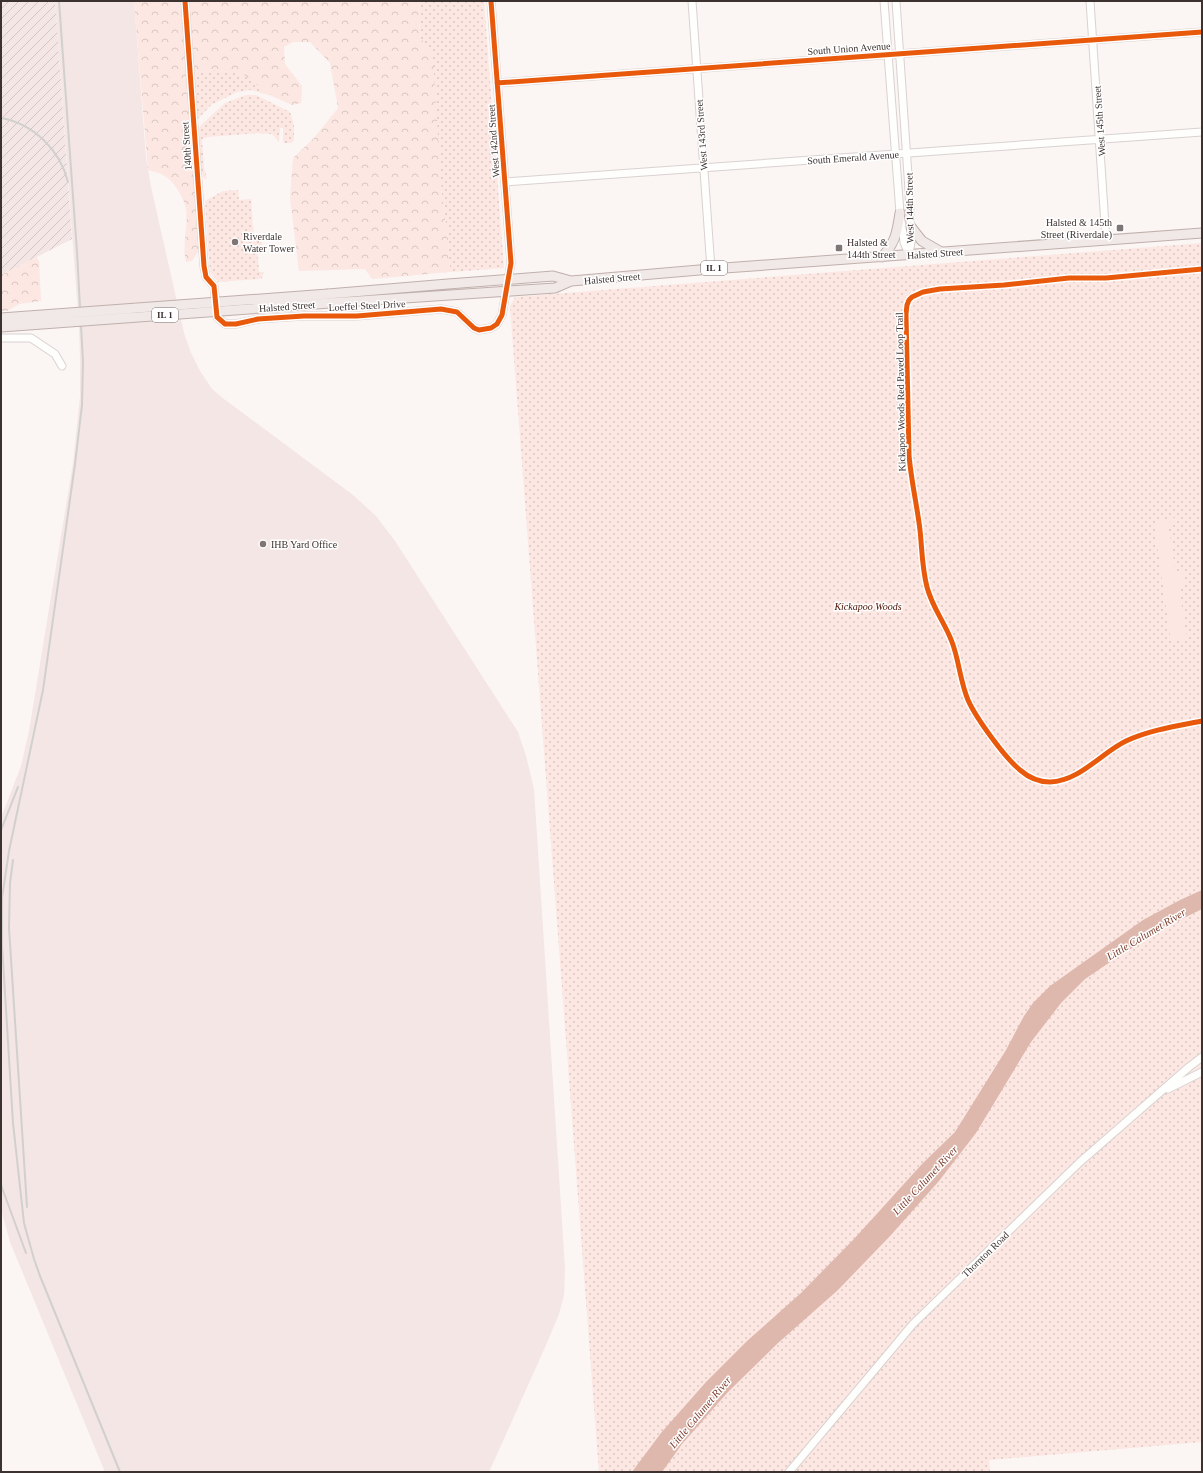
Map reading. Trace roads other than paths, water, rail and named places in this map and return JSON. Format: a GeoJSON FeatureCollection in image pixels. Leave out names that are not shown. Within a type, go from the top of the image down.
{"type":"FeatureCollection","features":[{"type":"Feature","properties":{"kind":"main road"},"geometry":{"type":"LineString","coordinates":[[882,257],[888,251],[896,238],[900,213]]}},
{"type":"Feature","properties":{"kind":"main road"},"geometry":{"type":"LineString","coordinates":[[911,227],[922,241],[941,252]]}},
{"type":"Feature","properties":{"kind":"main road","name":"Halsted Street"},"geometry":{"type":"LineString","coordinates":[[1,318],[329,298],[555,288],[572,281],[711,269],[1202,233]]}},
{"type":"Feature","properties":{"kind":"main road","name":"Halsted Street"},"geometry":{"type":"LineString","coordinates":[[1,326],[329,298],[553,276],[572,281]]}},
{"type":"Feature","properties":{"kind":"street","name":"140th Street"},"geometry":{"type":"LineString","coordinates":[[185,1],[204,266],[206,278],[214,286]]}},
{"type":"Feature","properties":{"kind":"street","name":"West 142nd Street"},"geometry":{"type":"LineString","coordinates":[[491,1],[511,263],[509,280]]}},
{"type":"Feature","properties":{"kind":"street","name":"West 143rd Street"},"geometry":{"type":"LineString","coordinates":[[692,1],[711,269]]}},
{"type":"Feature","properties":{"kind":"street","name":"West 144th Street"},"geometry":{"type":"LineString","coordinates":[[884,1],[900,213],[904,242],[909,255]]}},
{"type":"Feature","properties":{"kind":"street","name":"West 144th Street"},"geometry":{"type":"LineString","coordinates":[[896,1],[911,227],[909,255]]}},
{"type":"Feature","properties":{"kind":"street","name":"West 145th Street"},"geometry":{"type":"LineString","coordinates":[[1090,1],[1106,240]]}},
{"type":"Feature","properties":{"kind":"street","name":"South Union Avenue"},"geometry":{"type":"LineString","coordinates":[[497,83],[1202,32]]}},
{"type":"Feature","properties":{"kind":"street","name":"South Emerald Avenue"},"geometry":{"type":"LineString","coordinates":[[505,182],[1202,132]]}},
{"type":"Feature","properties":{"kind":"street","name":"Loeffel Steel Drive"},"geometry":{"type":"LineString","coordinates":[[214,286],[217,317],[225,324],[304,316],[365,315],[441,309],[456,312],[474,328],[479,330],[491,328],[497,324],[502,315],[509,280]]}},
{"type":"Feature","properties":{"kind":"street"},"geometry":{"type":"LineString","coordinates":[[1,338],[31,338],[55,354],[62,366]]}},
{"type":"Feature","properties":{"kind":"street","name":"Thornton Road"},"geometry":{"type":"LineString","coordinates":[[790,1472],[914,1324],[1080,1162],[1202,1057]]}},
{"type":"Feature","properties":{"kind":"street"},"geometry":{"type":"LineString","coordinates":[[1160,1093],[1202,1072]]}},
{"type":"Feature","properties":{"kind":"water","name":"Little Calumet River"},"geometry":{"type":"Polygon","coordinates":[[[1202,890],[1202,909],[1170,925],[1119,956],[1085,979],[1061,1003],[1031,1042],[976,1133],[939,1181],[891,1235],[838,1290],[778,1343],[728,1392],[682,1444],[662,1472],[632,1472],[661,1433],[706,1382],[747,1341],[801,1293],[854,1239],[922,1164],[955,1132],[1006,1050],[1024,1016],[1033,1003],[1050,986],[1143,920],[1202,890]]]}},
{"type":"Feature","properties":{"kind":"railway"},"geometry":{"type":"LineString","coordinates":[[59,1],[77,252],[83,362],[82,405],[43,690],[9,851],[2,898],[2,945],[13,1123],[24,1223],[40,1276],[120,1472]]}},
{"type":"Feature","properties":{"kind":"railway"},"geometry":{"type":"LineString","coordinates":[[1,118],[24,126],[35,132],[44,140],[59,159],[68,182]]}},
{"type":"Feature","properties":{"kind":"railway"},"geometry":{"type":"LineString","coordinates":[[1,830],[18,787]]}},
{"type":"Feature","properties":{"kind":"railway"},"geometry":{"type":"LineString","coordinates":[[13,860],[10,883],[9,928],[27,1207]]}},
{"type":"Feature","properties":{"kind":"railway"},"geometry":{"type":"LineString","coordinates":[[1,1185],[26,1253]]}},
{"type":"Feature","properties":{"kind":"place","name":"Halsted & 145th Street (Riverdale)"},"geometry":{"type":"Point","coordinates":[1120,228]}},
{"type":"Feature","properties":{"kind":"place","name":"Riverdale Water Tower"},"geometry":{"type":"Point","coordinates":[235,242]}},
{"type":"Feature","properties":{"kind":"place","name":"Halsted & 144th Street"},"geometry":{"type":"Point","coordinates":[839,248]}},
{"type":"Feature","properties":{"kind":"place","name":"IHB Yard Office"},"geometry":{"type":"Point","coordinates":[263,544]}},
{"type":"Feature","properties":{"kind":"park label","name":"Kickapoo Woods"},"geometry":{"type":"Point","coordinates":[868,606]}}]}
